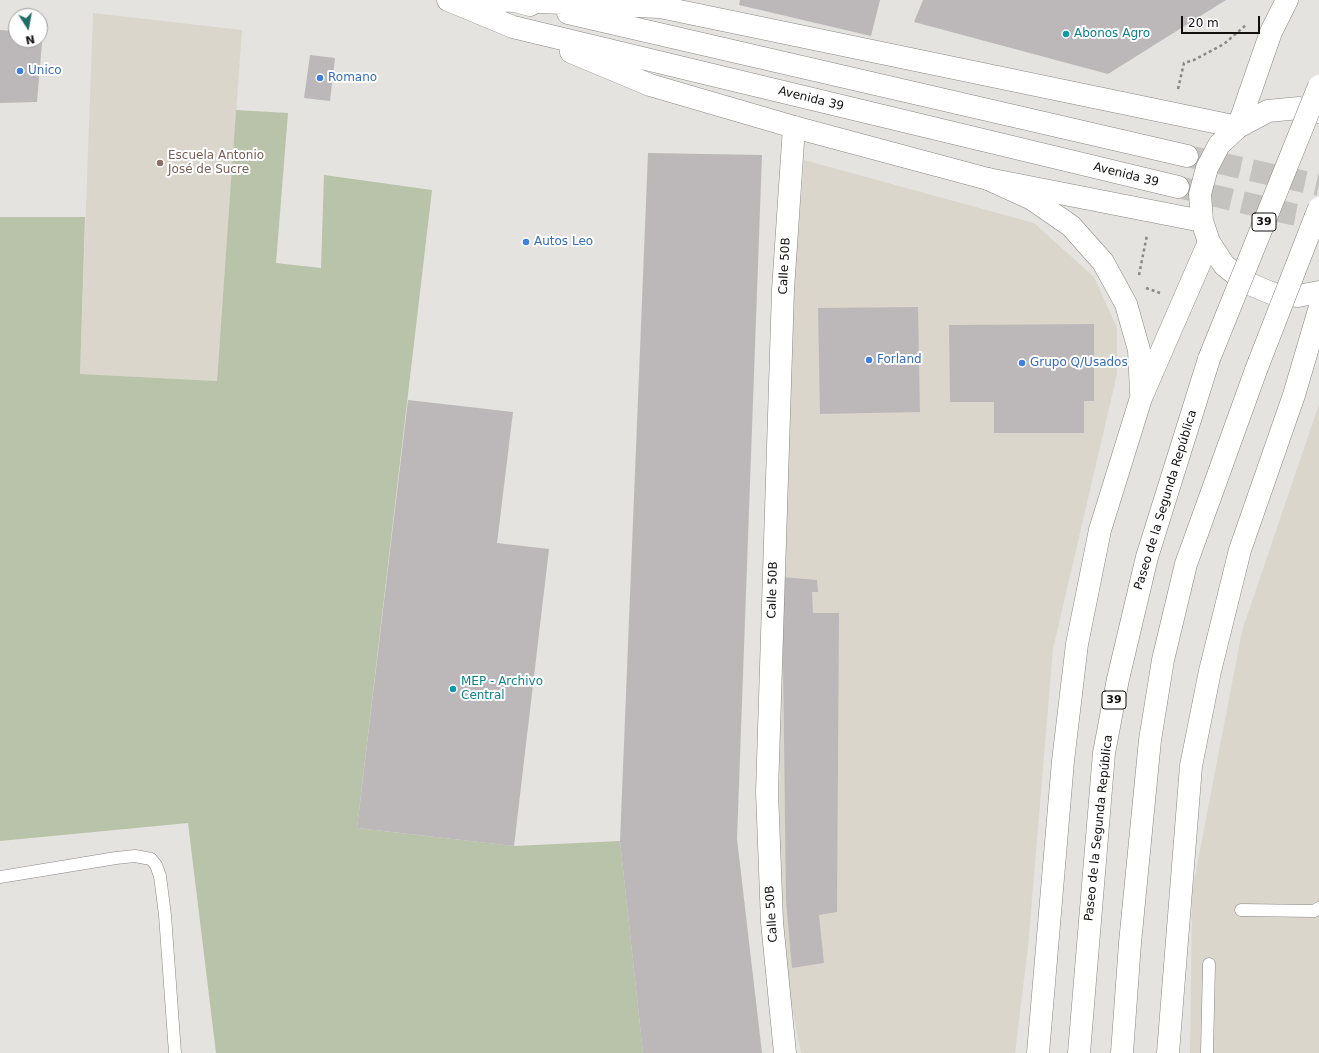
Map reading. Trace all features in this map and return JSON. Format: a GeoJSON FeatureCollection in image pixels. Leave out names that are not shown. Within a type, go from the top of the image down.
{"type":"FeatureCollection","features":[{"type":"Feature","properties":{"kind":"main road","name":"Avenida 39"},"geometry":{"type":"LineString","coordinates":[[448,0],[513,27],[1178,187]]}},
{"type":"Feature","properties":{"kind":"main road"},"geometry":{"type":"LineString","coordinates":[[488,0],[660,7],[1238,127]]}},
{"type":"Feature","properties":{"kind":"main road"},"geometry":{"type":"LineString","coordinates":[[1238,127],[1272,32],[1287,0]]}},
{"type":"Feature","properties":{"kind":"main road"},"geometry":{"type":"LineString","coordinates":[[516,1],[1187,156]]}},
{"type":"Feature","properties":{"kind":"main road"},"geometry":{"type":"LineString","coordinates":[[513,27],[650,85],[794,127],[988,179],[1202,221]]}},
{"type":"Feature","properties":{"kind":"main road","name":"Paseo de la Segunda República"},"geometry":{"type":"LineString","coordinates":[[1079,1053],[1104,753],[1118,679],[1147,557],[1209,359],[1319,86]]}},
{"type":"Feature","properties":{"kind":"main road"},"geometry":{"type":"LineString","coordinates":[[1319,112],[1299,108],[1268,111],[1238,127],[1219,145],[1206,168],[1200,194],[1202,221],[1209,242],[1224,265],[1246,282],[1271,293],[1298,296],[1319,292]]}},
{"type":"Feature","properties":{"kind":"main road","name":"Calle 50B"},"geometry":{"type":"LineString","coordinates":[[785,1053],[772,922],[767,792],[783,290],[794,127]]}},
{"type":"Feature","properties":{"kind":"main road"},"geometry":{"type":"LineString","coordinates":[[988,179],[1032,199],[1071,226],[1126,286],[1126,304],[1139,350],[1141,398]]}},
{"type":"Feature","properties":{"kind":"main road"},"geometry":{"type":"LineString","coordinates":[[1122,1053],[1130,943],[1150,740],[1163,660],[1186,564],[1256,370],[1319,208]]}},
{"type":"Feature","properties":{"kind":"main road"},"geometry":{"type":"LineString","coordinates":[[1038,1053],[1063,761],[1077,644],[1100,530],[1141,398],[1209,242]]}},
{"type":"Feature","properties":{"kind":"main road"},"geometry":{"type":"LineString","coordinates":[[1168,1053],[1191,766],[1210,671],[1240,550],[1294,395],[1319,310]]}},
{"type":"Feature","properties":{"kind":"main road"},"geometry":{"type":"LineString","coordinates":[[1294,395],[1312,359],[1319,350]]}},
{"type":"Feature","properties":{"kind":"lane"},"geometry":{"type":"LineString","coordinates":[[0,877],[116,858],[135,856],[151,859],[156,865],[160,876],[165,915],[175,1053]]}},
{"type":"Feature","properties":{"kind":"lane"},"geometry":{"type":"LineString","coordinates":[[1241,910],[1314,911],[1319,908]]}},
{"type":"Feature","properties":{"kind":"lane"},"geometry":{"type":"LineString","coordinates":[[1207,1053],[1209,964]]}},
{"type":"Feature","properties":{"kind":"path"},"geometry":{"type":"LineString","coordinates":[[1172,113],[1184,63],[1194,60],[1224,44],[1248,23]]}},
{"type":"Feature","properties":{"kind":"path"},"geometry":{"type":"LineString","coordinates":[[1152,211],[1126,286],[1183,301]]}},
{"type":"Feature","properties":{"kind":"shaded area","name":"Escuela Antonio José de Sucre"},"geometry":{"type":"Polygon","coordinates":[[[93,13],[242,30],[217,381],[80,374],[93,13]]]}},
{"type":"Feature","properties":{"kind":"shaded area"},"geometry":{"type":"Polygon","coordinates":[[[804,160],[1034,223],[1094,277],[1117,328],[1117,374],[1053,649],[1028,947],[1015,1053],[801,1053],[779,941],[781,449],[804,160]]]}},
{"type":"Feature","properties":{"kind":"shaded area"},"geometry":{"type":"Polygon","coordinates":[[[1319,404],[1319,1053],[1190,1053],[1192,892],[1242,631],[1319,404]]]}},
{"type":"Feature","properties":{"kind":"green space"},"geometry":{"type":"Polygon","coordinates":[[[236,110],[288,113],[276,263],[321,268],[324,175],[432,190],[357,828],[514,846],[620,841],[643,1053],[216,1053],[188,823],[0,841],[0,217],[85,217],[80,374],[217,381],[236,110]]]}},
{"type":"Feature","properties":{"kind":"building"},"geometry":{"type":"Polygon","coordinates":[[[740,0],[880,0],[871,36],[739,5],[740,0]]]}},
{"type":"Feature","properties":{"kind":"building","name":"Abonos Agro"},"geometry":{"type":"Polygon","coordinates":[[[923,0],[1226,0],[1108,74],[914,22],[923,0]]]}},
{"type":"Feature","properties":{"kind":"building","name":"Unico"},"geometry":{"type":"Polygon","coordinates":[[[0,30],[8,30],[8,48],[42,48],[37,102],[0,103],[0,30]]]}},
{"type":"Feature","properties":{"kind":"building","name":"Romano"},"geometry":{"type":"Polygon","coordinates":[[[310,55],[335,58],[330,101],[304,98],[310,55]]]}},
{"type":"Feature","properties":{"kind":"building"},"geometry":{"type":"Polygon","coordinates":[[[648,153],[762,155],[737,839],[762,1053],[643,1053],[620,841],[648,153]]]}},
{"type":"Feature","properties":{"kind":"building","name":"Forland"},"geometry":{"type":"Polygon","coordinates":[[[918,307],[920,412],[820,414],[818,308],[918,307]]]}},
{"type":"Feature","properties":{"kind":"building","name":"Grupo Q/Usados"},"geometry":{"type":"Polygon","coordinates":[[[1094,324],[1094,401],[1084,401],[1084,433],[994,433],[994,402],[950,402],[949,325],[1094,324]]]}},
{"type":"Feature","properties":{"kind":"building","name":"MEP - Archivo Central"},"geometry":{"type":"Polygon","coordinates":[[[408,400],[513,412],[497,543],[549,549],[514,846],[357,828],[408,400]]]}},
{"type":"Feature","properties":{"kind":"building"},"geometry":{"type":"Polygon","coordinates":[[[782,577],[817,580],[818,592],[812,592],[813,613],[839,613],[837,912],[819,915],[824,963],[792,968],[786,901],[782,577]]]}},
{"type":"Feature","properties":{"kind":"tunnel"},"geometry":{"type":"LineString","coordinates":[[1187,156],[1319,185]]}},
{"type":"Feature","properties":{"kind":"tunnel"},"geometry":{"type":"LineString","coordinates":[[1178,187],[1319,219]]}},
{"type":"Feature","properties":{"kind":"place","name":"Abonos Agro"},"geometry":{"type":"Point","coordinates":[1066,34]}},
{"type":"Feature","properties":{"kind":"place","name":"Unico"},"geometry":{"type":"Point","coordinates":[20,71]}},
{"type":"Feature","properties":{"kind":"place","name":"Romano"},"geometry":{"type":"Point","coordinates":[320,78]}},
{"type":"Feature","properties":{"kind":"place","name":"Escuela Antonio José de Sucre"},"geometry":{"type":"Point","coordinates":[160,163]}},
{"type":"Feature","properties":{"kind":"place","name":"Autos Leo"},"geometry":{"type":"Point","coordinates":[526,242]}},
{"type":"Feature","properties":{"kind":"place","name":"Forland"},"geometry":{"type":"Point","coordinates":[869,360]}},
{"type":"Feature","properties":{"kind":"place","name":"Grupo Q/Usados"},"geometry":{"type":"Point","coordinates":[1022,363]}},
{"type":"Feature","properties":{"kind":"place","name":"MEP - Archivo Central"},"geometry":{"type":"Point","coordinates":[453,689]}}]}
